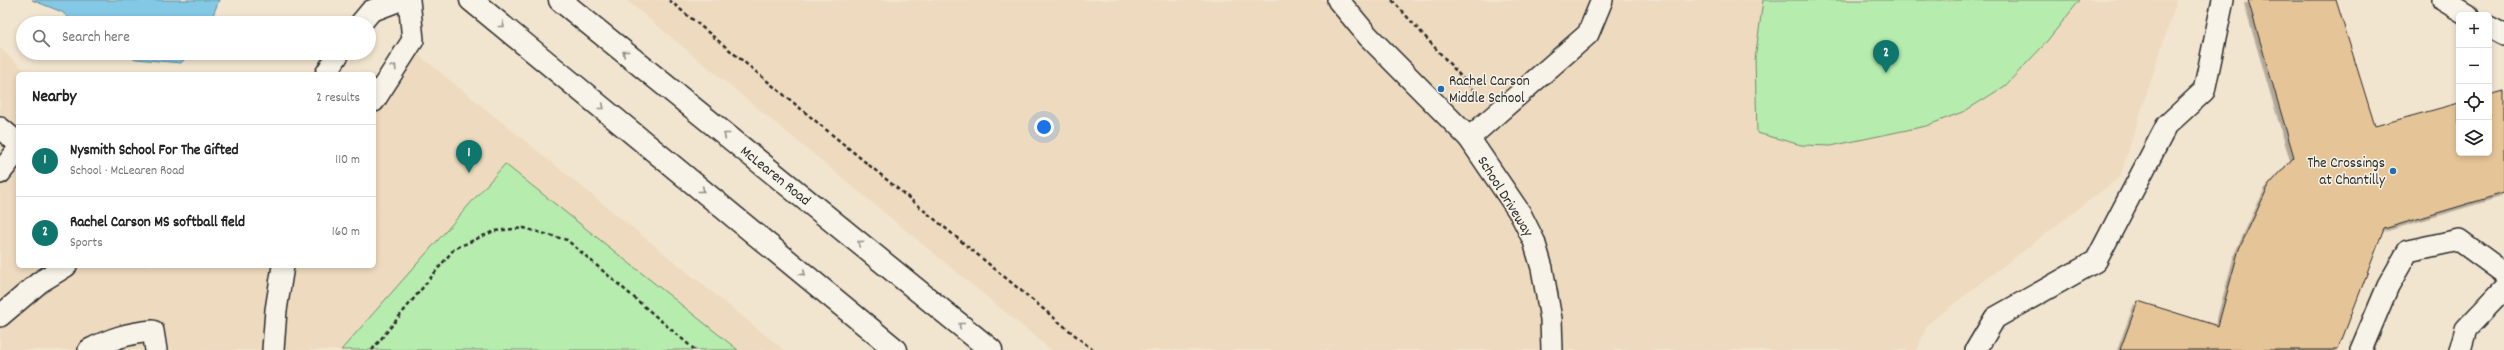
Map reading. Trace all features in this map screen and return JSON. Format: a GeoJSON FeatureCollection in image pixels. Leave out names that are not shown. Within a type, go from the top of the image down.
{"type":"FeatureCollection","features":[{"type":"Feature","properties":{"kind":"main road"},"geometry":{"type":"LineString","coordinates":[[471,0],[896,350]]}},
{"type":"Feature","properties":{"kind":"main road","name":"McLearen Road"},"geometry":{"type":"LineString","coordinates":[[560,0],[991,350]]}},
{"type":"Feature","properties":{"kind":"lane"},"geometry":{"type":"LineString","coordinates":[[367,16],[371,11],[400,0]]}},
{"type":"Feature","properties":{"kind":"lane"},"geometry":{"type":"LineString","coordinates":[[376,98],[412,40],[409,0]]}},
{"type":"Feature","properties":{"kind":"lane","name":"School Driveway"},"geometry":{"type":"LineString","coordinates":[[1338,0],[1368,36],[1469,138],[1520,213],[1534,241],[1549,297],[1552,350]]}},
{"type":"Feature","properties":{"kind":"lane"},"geometry":{"type":"LineString","coordinates":[[1469,138],[1588,34],[1602,0]]}},
{"type":"Feature","properties":{"kind":"lane"},"geometry":{"type":"LineString","coordinates":[[1976,350],[1995,318],[2096,262],[2166,125],[2204,91],[2223,0]]}},
{"type":"Feature","properties":{"kind":"lane"},"geometry":{"type":"LineString","coordinates":[[2443,0],[2463,12]]}},
{"type":"Feature","properties":{"kind":"lane"},"geometry":{"type":"LineString","coordinates":[[2492,29],[2504,35]]}},
{"type":"Feature","properties":{"kind":"lane"},"geometry":{"type":"LineString","coordinates":[[327,72],[335,60]]}},
{"type":"Feature","properties":{"kind":"lane"},"geometry":{"type":"LineString","coordinates":[[0,128],[16,141]]}},
{"type":"Feature","properties":{"kind":"lane"},"geometry":{"type":"LineString","coordinates":[[0,173],[16,153]]}},
{"type":"Feature","properties":{"kind":"lane"},"geometry":{"type":"LineString","coordinates":[[2361,350],[2388,286],[2408,251],[2459,240],[2504,273]]}},
{"type":"Feature","properties":{"kind":"lane"},"geometry":{"type":"LineString","coordinates":[[0,316],[40,282],[63,268]]}},
{"type":"Feature","properties":{"kind":"lane"},"geometry":{"type":"LineString","coordinates":[[273,350],[276,310],[283,268]]}},
{"type":"Feature","properties":{"kind":"lane"},"geometry":{"type":"LineString","coordinates":[[2460,350],[2466,328],[2504,289]]}},
{"type":"Feature","properties":{"kind":"lane"},"geometry":{"type":"LineString","coordinates":[[89,350],[106,340],[130,332],[153,331],[156,350]]}},
{"type":"Feature","properties":{"kind":"path"},"geometry":{"type":"LineString","coordinates":[[669,0],[1093,350]]}},
{"type":"Feature","properties":{"kind":"path"},"geometry":{"type":"LineString","coordinates":[[1392,0],[1475,92]]}},
{"type":"Feature","properties":{"kind":"path"},"geometry":{"type":"LineString","coordinates":[[372,350],[454,249],[494,231],[524,228],[567,240],[695,350]]}},
{"type":"Feature","properties":{"kind":"shaded area","name":"Rachel Carson Middle School"},"geometry":{"type":"Polygon","coordinates":[[[626,0],[2177,0],[2120,177],[1928,324],[1917,350],[1051,350],[626,0]]]}},
{"type":"Feature","properties":{"kind":"shaded area"},"geometry":{"type":"Polygon","coordinates":[[[404,43],[784,350],[0,350],[0,48],[27,72],[16,72],[16,268],[376,268],[376,77],[404,43]]]}},
{"type":"Feature","properties":{"kind":"green space"},"geometry":{"type":"Polygon","coordinates":[[[1763,0],[2080,0],[2043,46],[2005,86],[1965,111],[1926,126],[1831,146],[1801,145],[1757,133],[1755,60],[1763,0]]]}},
{"type":"Feature","properties":{"kind":"green space"},"geometry":{"type":"Polygon","coordinates":[[[505,164],[738,350],[341,350],[505,164]]]}},
{"type":"Feature","properties":{"kind":"water"},"geometry":{"type":"Polygon","coordinates":[[[32,0],[219,0],[213,16],[67,16],[62,12],[32,0]]]}},
{"type":"Feature","properties":{"kind":"water"},"geometry":{"type":"Polygon","coordinates":[[[147,60],[184,60],[181,63],[147,60]]]}},
{"type":"Feature","properties":{"kind":"building","name":"The Crossings at Chantilly"},"geometry":{"type":"Polygon","coordinates":[[[2248,0],[2336,0],[2375,126],[2456,104],[2456,156],[2492,156],[2492,94],[2504,91],[2504,193],[2384,229],[2338,350],[2120,350],[2138,301],[2218,326],[2239,249],[2269,185],[2294,157],[2248,0]]]}},
{"type":"Feature","properties":{"kind":"place","name":"Rachel Carson MS softball field"},"geometry":{"type":"Point","coordinates":[1886,73]}},
{"type":"Feature","properties":{"kind":"place","name":"Rachel Carson Middle School"},"geometry":{"type":"Point","coordinates":[1441,89]}},
{"type":"Feature","properties":{"kind":"place","name":"The Crossings at Chantilly"},"geometry":{"type":"Point","coordinates":[2393,171]}},
{"type":"Feature","properties":{"kind":"place","name":"Nysmith School For The Gifted"},"geometry":{"type":"Point","coordinates":[469,173]}}]}
